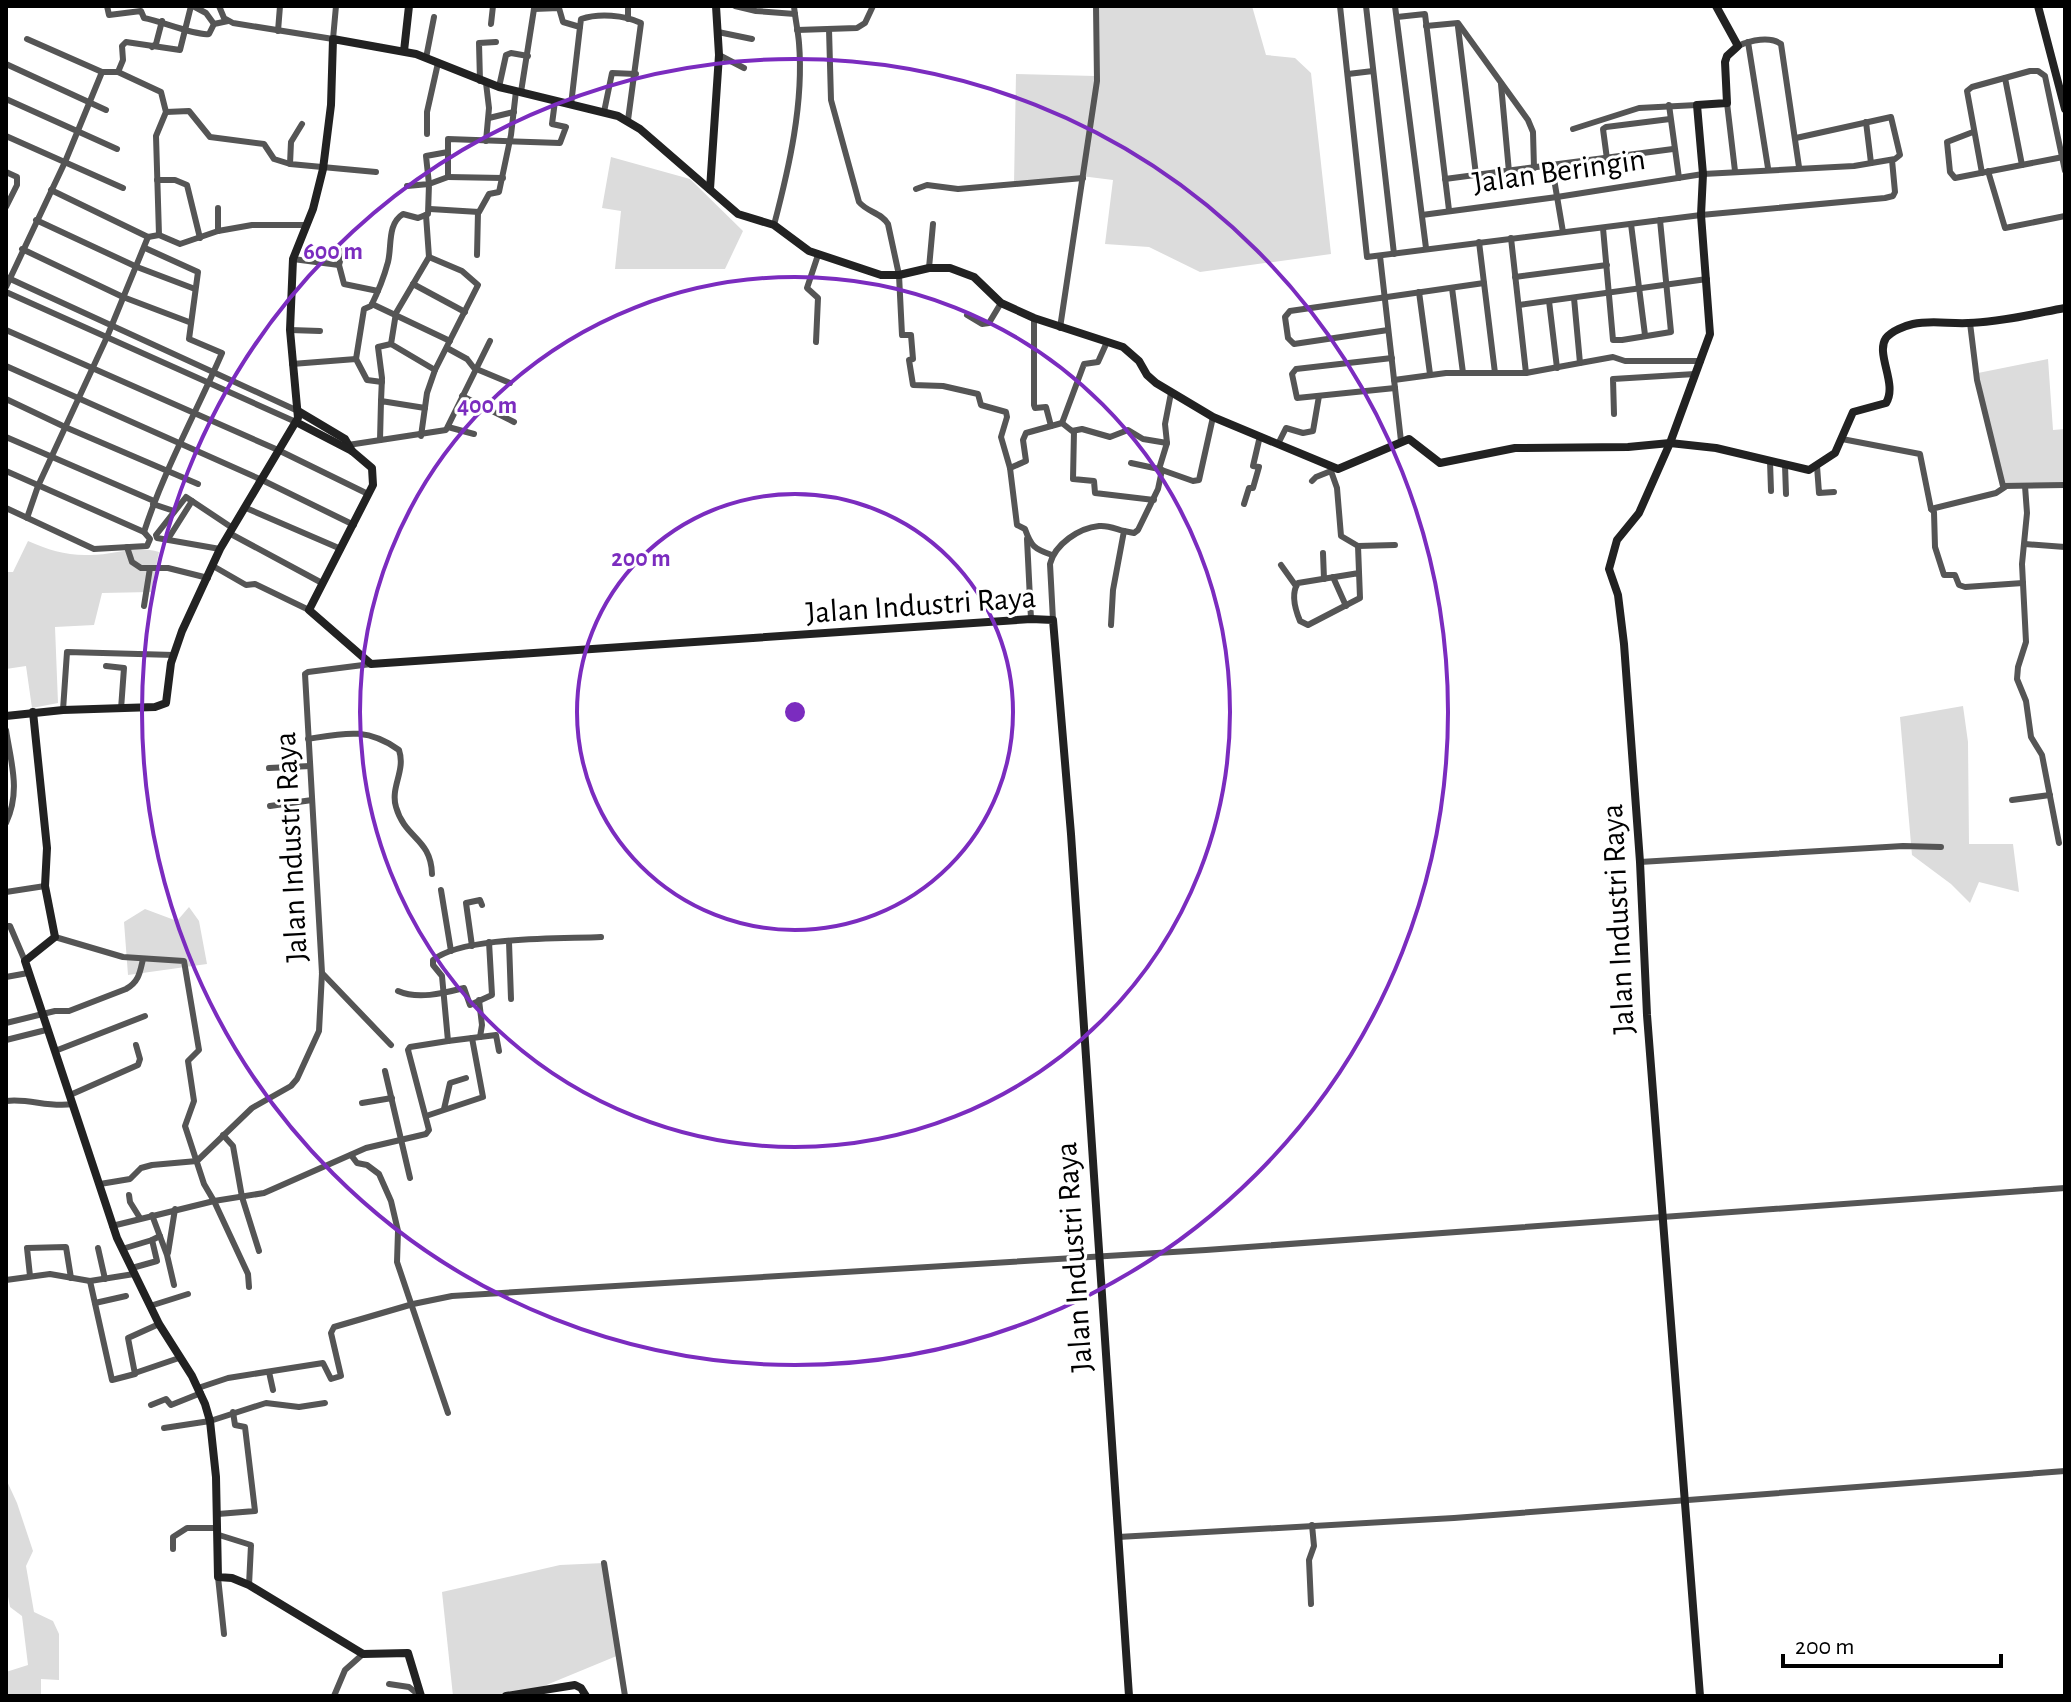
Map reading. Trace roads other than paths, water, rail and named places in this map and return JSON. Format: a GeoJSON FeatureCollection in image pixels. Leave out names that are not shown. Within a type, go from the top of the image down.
{"type":"FeatureCollection","features":[{"type":"Feature","properties":{"kind":"street"},"geometry":{"type":"LineString","coordinates":[[107,6],[109,15],[139,9],[144,18],[204,35],[211,33],[214,24]]}},
{"type":"Feature","properties":{"kind":"street"},"geometry":{"type":"LineString","coordinates":[[118,72],[125,43],[180,50],[192,6],[206,13],[214,24]]}},
{"type":"Feature","properties":{"kind":"street"},"geometry":{"type":"LineString","coordinates":[[219,6],[228,21]]}},
{"type":"Feature","properties":{"kind":"street"},"geometry":{"type":"LineString","coordinates":[[278,31],[280,6]]}},
{"type":"Feature","properties":{"kind":"street"},"geometry":{"type":"LineString","coordinates":[[6,716],[63,710],[155,707],[166,703],[174,655],[220,549],[296,422],[298,411],[290,330],[293,259],[313,209],[323,169],[331,105],[336,6]]}},
{"type":"Feature","properties":{"kind":"street"},"geometry":{"type":"LineString","coordinates":[[404,51],[409,6]]}},
{"type":"Feature","properties":{"kind":"street"},"geometry":{"type":"LineString","coordinates":[[491,24],[493,6]]}},
{"type":"Feature","properties":{"kind":"street"},"geometry":{"type":"LineString","coordinates":[[628,6],[628,19]]}},
{"type":"Feature","properties":{"kind":"street"},"geometry":{"type":"LineString","coordinates":[[710,189],[719,55],[716,6]]}},
{"type":"Feature","properties":{"kind":"street"},"geometry":{"type":"LineString","coordinates":[[735,6],[756,11],[794,10],[798,91],[788,173],[774,225]]}},
{"type":"Feature","properties":{"kind":"street"},"geometry":{"type":"LineString","coordinates":[[797,30],[862,26],[873,6]]}},
{"type":"Feature","properties":{"kind":"street"},"geometry":{"type":"LineString","coordinates":[[1060,328],[1097,81],[1096,6]]}},
{"type":"Feature","properties":{"kind":"street"},"geometry":{"type":"LineString","coordinates":[[1340,6],[1367,257],[1701,215],[1890,197],[1895,192],[1892,160],[1900,155],[1893,120],[1888,117],[1796,138]]}},
{"type":"Feature","properties":{"kind":"street"},"geometry":{"type":"LineString","coordinates":[[1366,6],[1394,254]]}},
{"type":"Feature","properties":{"kind":"street"},"geometry":{"type":"LineString","coordinates":[[1395,6],[1426,248]]}},
{"type":"Feature","properties":{"kind":"street"},"geometry":{"type":"LineString","coordinates":[[1716,6],[1738,46]]}},
{"type":"Feature","properties":{"kind":"street"},"geometry":{"type":"LineString","coordinates":[[2038,6],[2065,109]]}},
{"type":"Feature","properties":{"kind":"street"},"geometry":{"type":"LineString","coordinates":[[477,255],[478,212],[490,193],[499,192],[503,178],[518,92],[528,56],[534,8],[559,8],[563,22],[580,27]]}},
{"type":"Feature","properties":{"kind":"street"},"geometry":{"type":"LineString","coordinates":[[1397,17],[1425,14],[1449,210]]}},
{"type":"Feature","properties":{"kind":"street"},"geometry":{"type":"LineString","coordinates":[[571,105],[580,27],[584,17],[613,16],[639,21],[642,25],[628,120]]}},
{"type":"Feature","properties":{"kind":"street"},"geometry":{"type":"LineString","coordinates":[[426,58],[434,17]]}},
{"type":"Feature","properties":{"kind":"street"},"geometry":{"type":"LineString","coordinates":[[152,47],[156,44],[162,21]]}},
{"type":"Feature","properties":{"kind":"street"},"geometry":{"type":"LineString","coordinates":[[214,24],[228,21],[404,51],[499,87],[628,120],[738,214],[774,225],[818,255],[877,274],[899,275],[929,268],[950,268],[974,277],[1001,303],[1132,353],[1147,375],[1213,417],[1334,470]]}},
{"type":"Feature","properties":{"kind":"street"},"geometry":{"type":"LineString","coordinates":[[1426,26],[1458,23]]}},
{"type":"Feature","properties":{"kind":"street"},"geometry":{"type":"LineString","coordinates":[[1458,23],[1531,125],[1534,168]]}},
{"type":"Feature","properties":{"kind":"street"},"geometry":{"type":"LineString","coordinates":[[1458,23],[1476,175]]}},
{"type":"Feature","properties":{"kind":"street"},"geometry":{"type":"LineString","coordinates":[[829,29],[831,100],[859,202],[887,220],[899,275],[902,335],[911,335],[913,359],[909,360],[913,385],[943,386],[977,394],[981,405],[1006,412],[1001,437],[1010,468],[1017,525],[1025,529],[1027,539],[1031,619]]}},
{"type":"Feature","properties":{"kind":"street"},"geometry":{"type":"LineString","coordinates":[[718,32],[752,39]]}},
{"type":"Feature","properties":{"kind":"street"},"geometry":{"type":"LineString","coordinates":[[27,39],[102,72],[118,72],[161,92],[166,112],[156,136],[159,235]]}},
{"type":"Feature","properties":{"kind":"street"},"geometry":{"type":"LineString","coordinates":[[1735,171],[1725,62],[1738,46],[1774,40],[1781,44],[1799,167]]}},
{"type":"Feature","properties":{"kind":"street"},"geometry":{"type":"LineString","coordinates":[[486,141],[489,118],[479,43],[496,42]]}},
{"type":"Feature","properties":{"kind":"street"},"geometry":{"type":"LineString","coordinates":[[1748,42],[1768,168]]}},
{"type":"Feature","properties":{"kind":"street"},"geometry":{"type":"LineString","coordinates":[[499,87],[506,55],[528,56]]}},
{"type":"Feature","properties":{"kind":"street"},"geometry":{"type":"LineString","coordinates":[[719,55],[744,68]]}},
{"type":"Feature","properties":{"kind":"street"},"geometry":{"type":"LineString","coordinates":[[427,134],[427,112],[438,63]]}},
{"type":"Feature","properties":{"kind":"street"},"geometry":{"type":"LineString","coordinates":[[6,64],[106,110]]}},
{"type":"Feature","properties":{"kind":"street"},"geometry":{"type":"LineString","coordinates":[[1348,74],[1373,71]]}},
{"type":"Feature","properties":{"kind":"street"},"geometry":{"type":"LineString","coordinates":[[2065,171],[2043,73],[2030,71],[1967,91],[1973,132],[2005,228],[2065,216]]}},
{"type":"Feature","properties":{"kind":"street"},"geometry":{"type":"LineString","coordinates":[[102,72],[65,162],[8,278],[6,289],[347,447],[443,432],[490,341]]}},
{"type":"Feature","properties":{"kind":"street"},"geometry":{"type":"LineString","coordinates":[[604,112],[612,73],[636,74]]}},
{"type":"Feature","properties":{"kind":"street"},"geometry":{"type":"LineString","coordinates":[[2005,78],[2022,165]]}},
{"type":"Feature","properties":{"kind":"street"},"geometry":{"type":"LineString","coordinates":[[1501,84],[1509,172]]}},
{"type":"Feature","properties":{"kind":"street"},"geometry":{"type":"LineString","coordinates":[[6,99],[117,149]]}},
{"type":"Feature","properties":{"kind":"street"},"geometry":{"type":"LineString","coordinates":[[448,177],[448,139],[560,143],[566,127],[552,124],[555,101]]}},
{"type":"Feature","properties":{"kind":"street"},"geometry":{"type":"LineString","coordinates":[[1573,129],[1639,108],[1727,103]]}},
{"type":"Feature","properties":{"kind":"street"},"geometry":{"type":"LineString","coordinates":[[1669,105],[1679,178]]}},
{"type":"Feature","properties":{"kind":"street","name":"Jalan Industri Raya"},"geometry":{"type":"LineString","coordinates":[[1697,105],[1710,334],[1670,443],[1639,513],[1617,540],[1609,569],[1618,595],[1624,644],[1640,862],[1647,1015],[1700,1696]]}},
{"type":"Feature","properties":{"kind":"street"},"geometry":{"type":"LineString","coordinates":[[166,112],[189,111],[210,137],[264,144],[274,159],[290,164],[376,172]]}},
{"type":"Feature","properties":{"kind":"street"},"geometry":{"type":"LineString","coordinates":[[489,118],[514,112]]}},
{"type":"Feature","properties":{"kind":"street"},"geometry":{"type":"LineString","coordinates":[[1607,159],[1603,129],[1606,127],[1670,119]]}},
{"type":"Feature","properties":{"kind":"street"},"geometry":{"type":"LineString","coordinates":[[1866,122],[1871,163]]}},
{"type":"Feature","properties":{"kind":"street"},"geometry":{"type":"LineString","coordinates":[[290,164],[291,142],[302,124]]}},
{"type":"Feature","properties":{"kind":"street"},"geometry":{"type":"LineString","coordinates":[[1973,132],[1947,142],[1950,172],[1955,178],[2063,157]]}},
{"type":"Feature","properties":{"kind":"street"},"geometry":{"type":"LineString","coordinates":[[6,136],[123,188]]}},
{"type":"Feature","properties":{"kind":"street"},"geometry":{"type":"LineString","coordinates":[[1445,179],[1673,149]]}},
{"type":"Feature","properties":{"kind":"street"},"geometry":{"type":"LineString","coordinates":[[391,344],[396,313],[429,257],[426,156],[448,152]]}},
{"type":"Feature","properties":{"kind":"street","name":"Jalan Beringin"},"geometry":{"type":"LineString","coordinates":[[1422,215],[1703,174],[1892,160]]}},
{"type":"Feature","properties":{"kind":"street"},"geometry":{"type":"LineString","coordinates":[[1552,167],[1563,232]]}},
{"type":"Feature","properties":{"kind":"street"},"geometry":{"type":"LineString","coordinates":[[6,172],[17,177],[6,207]]}},
{"type":"Feature","properties":{"kind":"street"},"geometry":{"type":"LineString","coordinates":[[407,186],[429,184],[448,177],[503,178]]}},
{"type":"Feature","properties":{"kind":"street"},"geometry":{"type":"LineString","coordinates":[[916,189],[927,185],[958,189],[1083,178]]}},
{"type":"Feature","properties":{"kind":"street"},"geometry":{"type":"LineString","coordinates":[[157,180],[175,180],[187,185],[200,238]]}},
{"type":"Feature","properties":{"kind":"street"},"geometry":{"type":"LineString","coordinates":[[51,190],[148,237],[159,235],[180,244],[218,231],[268,224],[305,225]]}},
{"type":"Feature","properties":{"kind":"street"},"geometry":{"type":"LineString","coordinates":[[218,208],[218,231]]}},
{"type":"Feature","properties":{"kind":"street"},"geometry":{"type":"LineString","coordinates":[[382,382],[367,380],[356,359],[364,309],[372,304],[378,291],[389,260],[396,220],[403,214],[418,218],[428,212],[478,212]]}},
{"type":"Feature","properties":{"kind":"street"},"geometry":{"type":"LineString","coordinates":[[36,220],[137,267],[195,289]]}},
{"type":"Feature","properties":{"kind":"street"},"geometry":{"type":"LineString","coordinates":[[1613,340],[1671,332],[1660,220]]}},
{"type":"Feature","properties":{"kind":"street"},"geometry":{"type":"LineString","coordinates":[[929,268],[933,224]]}},
{"type":"Feature","properties":{"kind":"street"},"geometry":{"type":"LineString","coordinates":[[1631,224],[1645,335]]}},
{"type":"Feature","properties":{"kind":"street"},"geometry":{"type":"LineString","coordinates":[[1603,228],[1613,357]]}},
{"type":"Feature","properties":{"kind":"street"},"geometry":{"type":"LineString","coordinates":[[27,518],[38,486],[113,324],[148,237]]}},
{"type":"Feature","properties":{"kind":"street"},"geometry":{"type":"LineString","coordinates":[[1511,238],[1526,373]]}},
{"type":"Feature","properties":{"kind":"street"},"geometry":{"type":"LineString","coordinates":[[1479,242],[1495,373]]}},
{"type":"Feature","properties":{"kind":"street"},"geometry":{"type":"LineString","coordinates":[[144,532],[166,473],[222,353],[189,339],[197,271],[145,248]]}},
{"type":"Feature","properties":{"kind":"street"},"geometry":{"type":"LineString","coordinates":[[22,249],[123,297],[189,322]]}},
{"type":"Feature","properties":{"kind":"street"},"geometry":{"type":"LineString","coordinates":[[343,251],[339,265],[344,284],[378,291]]}},
{"type":"Feature","properties":{"kind":"street"},"geometry":{"type":"LineString","coordinates":[[816,342],[818,298],[807,288],[818,255]]}},
{"type":"Feature","properties":{"kind":"street"},"geometry":{"type":"LineString","coordinates":[[1380,256],[1401,441]]}},
{"type":"Feature","properties":{"kind":"street"},"geometry":{"type":"LineString","coordinates":[[421,436],[435,370],[478,283],[462,271],[429,257]]}},
{"type":"Feature","properties":{"kind":"street"},"geometry":{"type":"LineString","coordinates":[[293,259],[339,265]]}},
{"type":"Feature","properties":{"kind":"street"},"geometry":{"type":"LineString","coordinates":[[1515,277],[1607,265]]}},
{"type":"Feature","properties":{"kind":"street"},"geometry":{"type":"LineString","coordinates":[[8,278],[298,411],[372,468],[375,477],[368,494],[309,610]]}},
{"type":"Feature","properties":{"kind":"street"},"geometry":{"type":"LineString","coordinates":[[1519,305],[1707,279]]}},
{"type":"Feature","properties":{"kind":"street"},"geometry":{"type":"LineString","coordinates":[[1388,330],[1294,344],[1289,340],[1285,317],[1290,311],[1484,283]]}},
{"type":"Feature","properties":{"kind":"street"},"geometry":{"type":"LineString","coordinates":[[413,284],[465,312]]}},
{"type":"Feature","properties":{"kind":"street"},"geometry":{"type":"LineString","coordinates":[[1452,288],[1463,373]]}},
{"type":"Feature","properties":{"kind":"street"},"geometry":{"type":"LineString","coordinates":[[1419,292],[1430,374]]}},
{"type":"Feature","properties":{"kind":"street"},"geometry":{"type":"LineString","coordinates":[[1574,298],[1580,363]]}},
{"type":"Feature","properties":{"kind":"street"},"geometry":{"type":"LineString","coordinates":[[1549,301],[1557,368]]}},
{"type":"Feature","properties":{"kind":"street"},"geometry":{"type":"LineString","coordinates":[[967,315],[982,324],[989,323],[1001,303]]}},
{"type":"Feature","properties":{"kind":"street"},"geometry":{"type":"LineString","coordinates":[[372,304],[396,313],[448,344],[476,369],[510,383]]}},
{"type":"Feature","properties":{"kind":"street"},"geometry":{"type":"LineString","coordinates":[[1312,481],[1401,441],[1413,440],[1440,463],[1515,448],[1628,447],[1670,443],[1716,448],[1800,469],[1817,466],[1835,453],[1853,412],[1886,403],[1891,397],[1883,347],[1888,337],[1899,329],[1913,324],[1970,323],[2065,308]]}},
{"type":"Feature","properties":{"kind":"street"},"geometry":{"type":"LineString","coordinates":[[1034,318],[1034,405],[1035,408],[1046,407],[1051,426]]}},
{"type":"Feature","properties":{"kind":"street"},"geometry":{"type":"LineString","coordinates":[[1970,323],[1977,380],[1996,464],[2005,487]]}},
{"type":"Feature","properties":{"kind":"street"},"geometry":{"type":"LineString","coordinates":[[6,330],[278,450],[368,494]]}},
{"type":"Feature","properties":{"kind":"street"},"geometry":{"type":"LineString","coordinates":[[290,330],[320,331]]}},
{"type":"Feature","properties":{"kind":"street"},"geometry":{"type":"LineString","coordinates":[[1062,423],[1084,364],[1098,362],[1107,342]]}},
{"type":"Feature","properties":{"kind":"street"},"geometry":{"type":"LineString","coordinates":[[380,440],[382,382],[378,347],[391,344],[435,370]]}},
{"type":"Feature","properties":{"kind":"street"},"geometry":{"type":"LineString","coordinates":[[1392,358],[1294,370],[1297,398],[1395,384],[1430,374],[1526,373],[1613,357],[1625,361],[1701,361]]}},
{"type":"Feature","properties":{"kind":"street"},"geometry":{"type":"LineString","coordinates":[[292,364],[356,359]]}},
{"type":"Feature","properties":{"kind":"street"},"geometry":{"type":"LineString","coordinates":[[6,366],[262,480],[354,525]]}},
{"type":"Feature","properties":{"kind":"street"},"geometry":{"type":"LineString","coordinates":[[1614,414],[1613,379],[1695,374]]}},
{"type":"Feature","properties":{"kind":"street"},"geometry":{"type":"LineString","coordinates":[[1053,620],[1052,555],[1074,535],[1090,528],[1107,526],[1136,532],[1154,500],[1167,443],[1165,424],[1171,393]]}},
{"type":"Feature","properties":{"kind":"street"},"geometry":{"type":"LineString","coordinates":[[462,396],[514,422]]}},
{"type":"Feature","properties":{"kind":"street"},"geometry":{"type":"LineString","coordinates":[[1278,444],[1286,428],[1303,433],[1313,431],[1319,396]]}},
{"type":"Feature","properties":{"kind":"street"},"geometry":{"type":"LineString","coordinates":[[6,399],[166,473],[198,484]]}},
{"type":"Feature","properties":{"kind":"street"},"geometry":{"type":"LineString","coordinates":[[381,401],[425,408]]}},
{"type":"Feature","properties":{"kind":"street"},"geometry":{"type":"LineString","coordinates":[[1131,463],[1193,481],[1199,480],[1213,417]]}},
{"type":"Feature","properties":{"kind":"street"},"geometry":{"type":"LineString","coordinates":[[1010,468],[1026,461],[1024,435],[1062,423]]}},
{"type":"Feature","properties":{"kind":"street"},"geometry":{"type":"LineString","coordinates":[[1062,423],[1074,431],[1082,429],[1110,437],[1119,432],[1133,431],[1143,439],[1167,443]]}},
{"type":"Feature","properties":{"kind":"street"},"geometry":{"type":"LineString","coordinates":[[448,427],[474,434]]}},
{"type":"Feature","properties":{"kind":"street"},"geometry":{"type":"LineString","coordinates":[[1074,431],[1073,479],[1094,481],[1095,493],[1154,500]]}},
{"type":"Feature","properties":{"kind":"street"},"geometry":{"type":"LineString","coordinates":[[1244,504],[1259,467],[1253,466],[1260,436]]}},
{"type":"Feature","properties":{"kind":"street"},"geometry":{"type":"LineString","coordinates":[[6,437],[174,511]]}},
{"type":"Feature","properties":{"kind":"street"},"geometry":{"type":"LineString","coordinates":[[1842,439],[1920,454],[1936,525],[1936,551],[1944,575],[1955,575],[1959,585],[1965,587],[2023,583]]}},
{"type":"Feature","properties":{"kind":"street"},"geometry":{"type":"LineString","coordinates":[[1770,461],[1771,491]]}},
{"type":"Feature","properties":{"kind":"street"},"geometry":{"type":"LineString","coordinates":[[1785,465],[1786,494]]}},
{"type":"Feature","properties":{"kind":"street"},"geometry":{"type":"LineString","coordinates":[[1817,466],[1819,493],[1834,492]]}},
{"type":"Feature","properties":{"kind":"street"},"geometry":{"type":"LineString","coordinates":[[1334,470],[1341,536],[1358,546],[1395,545]]}},
{"type":"Feature","properties":{"kind":"street"},"geometry":{"type":"LineString","coordinates":[[6,471],[144,532],[150,539],[149,545],[94,549],[6,508]]}},
{"type":"Feature","properties":{"kind":"street"},"geometry":{"type":"LineString","coordinates":[[1931,509],[1996,493],[2005,487],[2065,485]]}},
{"type":"Feature","properties":{"kind":"street"},"geometry":{"type":"LineString","coordinates":[[2025,486],[2025,544],[2022,554],[2026,642],[2017,679],[2026,701],[2031,737],[2042,755],[2059,843]]}},
{"type":"Feature","properties":{"kind":"street"},"geometry":{"type":"LineString","coordinates":[[220,549],[157,538],[156,535],[183,498],[192,501],[230,530],[322,583]]}},
{"type":"Feature","properties":{"kind":"street"},"geometry":{"type":"LineString","coordinates":[[168,539],[192,501]]}},
{"type":"Feature","properties":{"kind":"street"},"geometry":{"type":"LineString","coordinates":[[246,508],[341,549]]}},
{"type":"Feature","properties":{"kind":"street"},"geometry":{"type":"LineString","coordinates":[[1111,625],[1113,590],[1124,531]]}},
{"type":"Feature","properties":{"kind":"street"},"geometry":{"type":"LineString","coordinates":[[1027,539],[1038,549],[1052,555]]}},
{"type":"Feature","properties":{"kind":"street"},"geometry":{"type":"LineString","coordinates":[[2025,544],[2065,547]]}},
{"type":"Feature","properties":{"kind":"street"},"geometry":{"type":"LineString","coordinates":[[1281,565],[1296,586],[1295,604],[1300,621],[1308,625],[1361,595],[1358,546]]}},
{"type":"Feature","properties":{"kind":"street"},"geometry":{"type":"LineString","coordinates":[[127,547],[132,562],[141,568],[168,568],[208,578]]}},
{"type":"Feature","properties":{"kind":"street"},"geometry":{"type":"LineString","coordinates":[[1323,553],[1324,579]]}},
{"type":"Feature","properties":{"kind":"street"},"geometry":{"type":"LineString","coordinates":[[213,566],[246,585],[255,584],[309,610],[371,664]]}},
{"type":"Feature","properties":{"kind":"street"},"geometry":{"type":"LineString","coordinates":[[144,606],[150,568]]}},
{"type":"Feature","properties":{"kind":"street"},"geometry":{"type":"LineString","coordinates":[[1296,586],[1359,573]]}},
{"type":"Feature","properties":{"kind":"street"},"geometry":{"type":"LineString","coordinates":[[1333,577],[1346,606]]}},
{"type":"Feature","properties":{"kind":"street","name":"Jalan Industri Raya"},"geometry":{"type":"LineString","coordinates":[[197,1161],[252,1108],[291,1086],[319,1031],[322,973],[306,672],[371,664],[1031,619],[1053,620],[1071,834],[1129,1696]]}},
{"type":"Feature","properties":{"kind":"street"},"geometry":{"type":"LineString","coordinates":[[63,710],[67,652],[174,655]]}},
{"type":"Feature","properties":{"kind":"street"},"geometry":{"type":"LineString","coordinates":[[106,666],[124,668],[121,709]]}},
{"type":"Feature","properties":{"kind":"street"},"geometry":{"type":"LineString","coordinates":[[33,712],[47,848],[45,886],[55,937]]}},
{"type":"Feature","properties":{"kind":"street"},"geometry":{"type":"LineString","coordinates":[[6,730],[15,794],[6,823]]}},
{"type":"Feature","properties":{"kind":"street"},"geometry":{"type":"LineString","coordinates":[[308,739],[349,732],[366,734],[399,750],[402,770],[394,799],[396,808],[405,827],[429,852],[432,874]]}},
{"type":"Feature","properties":{"kind":"street"},"geometry":{"type":"LineString","coordinates":[[269,768],[310,766]]}},
{"type":"Feature","properties":{"kind":"street"},"geometry":{"type":"LineString","coordinates":[[2012,800],[2050,795]]}},
{"type":"Feature","properties":{"kind":"street"},"geometry":{"type":"LineString","coordinates":[[270,806],[312,800]]}},
{"type":"Feature","properties":{"kind":"street"},"geometry":{"type":"LineString","coordinates":[[1640,862],[1903,846],[1941,847]]}},
{"type":"Feature","properties":{"kind":"street"},"geometry":{"type":"LineString","coordinates":[[6,892],[45,886]]}},
{"type":"Feature","properties":{"kind":"street"},"geometry":{"type":"LineString","coordinates":[[441,890],[451,951]]}},
{"type":"Feature","properties":{"kind":"street"},"geometry":{"type":"LineString","coordinates":[[464,893],[472,946]]}},
{"type":"Feature","properties":{"kind":"street"},"geometry":{"type":"LineString","coordinates":[[466,903],[480,900],[482,905]]}},
{"type":"Feature","properties":{"kind":"street"},"geometry":{"type":"LineString","coordinates":[[6,926],[10,926],[25,961],[112,1226],[159,1324],[200,1391],[210,1421],[224,1634]]}},
{"type":"Feature","properties":{"kind":"street"},"geometry":{"type":"LineString","coordinates":[[55,937],[123,957],[184,961],[199,1050],[188,1061],[194,1102],[185,1124],[204,1184],[248,1274],[249,1287]]}},
{"type":"Feature","properties":{"kind":"street"},"geometry":{"type":"LineString","coordinates":[[25,961],[55,937]]}},
{"type":"Feature","properties":{"kind":"street"},"geometry":{"type":"LineString","coordinates":[[448,1041],[441,974],[433,965],[433,960],[451,951],[489,942],[601,937]]}},
{"type":"Feature","properties":{"kind":"street"},"geometry":{"type":"LineString","coordinates":[[398,991],[414,995],[464,988],[469,1004],[493,993],[489,942]]}},
{"type":"Feature","properties":{"kind":"street"},"geometry":{"type":"LineString","coordinates":[[509,942],[511,999]]}},
{"type":"Feature","properties":{"kind":"street"},"geometry":{"type":"LineString","coordinates":[[6,1023],[55,1011],[69,1011],[126,989],[134,985],[139,977],[143,959]]}},
{"type":"Feature","properties":{"kind":"street"},"geometry":{"type":"LineString","coordinates":[[6,977],[28,973]]}},
{"type":"Feature","properties":{"kind":"street"},"geometry":{"type":"LineString","coordinates":[[322,973],[391,1045]]}},
{"type":"Feature","properties":{"kind":"street"},"geometry":{"type":"LineString","coordinates":[[426,1116],[483,1097],[476,1038],[482,1025],[479,1000]]}},
{"type":"Feature","properties":{"kind":"street"},"geometry":{"type":"LineString","coordinates":[[55,1051],[145,1016]]}},
{"type":"Feature","properties":{"kind":"street"},"geometry":{"type":"LineString","coordinates":[[6,1040],[46,1030]]}},
{"type":"Feature","properties":{"kind":"street"},"geometry":{"type":"LineString","coordinates":[[112,1226],[175,1209],[269,1192],[375,1145],[428,1132],[408,1048],[496,1035],[499,1051]]}},
{"type":"Feature","properties":{"kind":"street"},"geometry":{"type":"LineString","coordinates":[[6,1101],[19,1099],[49,1106],[71,1100],[138,1065],[140,1059],[136,1045]]}},
{"type":"Feature","properties":{"kind":"street"},"geometry":{"type":"LineString","coordinates":[[385,1071],[410,1178]]}},
{"type":"Feature","properties":{"kind":"street"},"geometry":{"type":"LineString","coordinates":[[444,1109],[450,1083],[466,1078]]}},
{"type":"Feature","properties":{"kind":"street"},"geometry":{"type":"LineString","coordinates":[[362,1103],[392,1098]]}},
{"type":"Feature","properties":{"kind":"street"},"geometry":{"type":"LineString","coordinates":[[223,1135],[233,1146],[242,1197],[259,1251]]}},
{"type":"Feature","properties":{"kind":"street"},"geometry":{"type":"LineString","coordinates":[[351,1155],[357,1163],[370,1166],[383,1181],[391,1201],[398,1231],[397,1262],[448,1413]]}},
{"type":"Feature","properties":{"kind":"street"},"geometry":{"type":"LineString","coordinates":[[100,1184],[130,1179],[141,1168],[152,1165],[197,1161]]}},
{"type":"Feature","properties":{"kind":"street"},"geometry":{"type":"LineString","coordinates":[[151,1405],[166,1399],[171,1405],[228,1378],[323,1363],[331,1379],[341,1376],[332,1329],[413,1304],[484,1292],[609,1288],[1098,1256],[2065,1188]]}},
{"type":"Feature","properties":{"kind":"street"},"geometry":{"type":"LineString","coordinates":[[129,1195],[140,1218]]}},
{"type":"Feature","properties":{"kind":"street"},"geometry":{"type":"LineString","coordinates":[[167,1255],[175,1209]]}},
{"type":"Feature","properties":{"kind":"street"},"geometry":{"type":"LineString","coordinates":[[152,1215],[174,1285]]}},
{"type":"Feature","properties":{"kind":"street"},"geometry":{"type":"LineString","coordinates":[[122,1249],[160,1236]]}},
{"type":"Feature","properties":{"kind":"street"},"geometry":{"type":"LineString","coordinates":[[6,1280],[57,1274],[90,1281],[105,1279],[157,1261],[152,1240]]}},
{"type":"Feature","properties":{"kind":"street"},"geometry":{"type":"LineString","coordinates":[[30,1276],[27,1248],[66,1247],[71,1278]]}},
{"type":"Feature","properties":{"kind":"street"},"geometry":{"type":"LineString","coordinates":[[98,1248],[105,1279]]}},
{"type":"Feature","properties":{"kind":"street"},"geometry":{"type":"LineString","coordinates":[[90,1281],[110,1379],[133,1375],[179,1358]]}},
{"type":"Feature","properties":{"kind":"street"},"geometry":{"type":"LineString","coordinates":[[150,1306],[188,1294]]}},
{"type":"Feature","properties":{"kind":"street"},"geometry":{"type":"LineString","coordinates":[[95,1303],[126,1296]]}},
{"type":"Feature","properties":{"kind":"street"},"geometry":{"type":"LineString","coordinates":[[135,1373],[128,1338],[159,1324]]}},
{"type":"Feature","properties":{"kind":"street"},"geometry":{"type":"LineString","coordinates":[[269,1372],[273,1390]]}},
{"type":"Feature","properties":{"kind":"street"},"geometry":{"type":"LineString","coordinates":[[164,1428],[210,1421],[266,1403],[299,1407],[325,1403]]}},
{"type":"Feature","properties":{"kind":"street"},"geometry":{"type":"LineString","coordinates":[[218,1514],[255,1510],[245,1427],[235,1425],[233,1412]]}},
{"type":"Feature","properties":{"kind":"street"},"geometry":{"type":"LineString","coordinates":[[1118,1537],[1686,1501],[2065,1471]]}},
{"type":"Feature","properties":{"kind":"street"},"geometry":{"type":"LineString","coordinates":[[1311,1604],[1309,1560],[1314,1546],[1312,1525]]}},
{"type":"Feature","properties":{"kind":"street"},"geometry":{"type":"LineString","coordinates":[[173,1549],[173,1537],[187,1528],[218,1531],[246,1541],[251,1545],[249,1585]]}},
{"type":"Feature","properties":{"kind":"street"},"geometry":{"type":"LineString","coordinates":[[604,1563],[625,1696]]}},
{"type":"Feature","properties":{"kind":"street"},"geometry":{"type":"LineString","coordinates":[[218,1577],[232,1578],[249,1585],[363,1654],[408,1653],[420,1696]]}},
{"type":"Feature","properties":{"kind":"street"},"geometry":{"type":"LineString","coordinates":[[334,1696],[345,1670],[363,1654]]}},
{"type":"Feature","properties":{"kind":"street"},"geometry":{"type":"LineString","coordinates":[[389,1684],[409,1687],[420,1696]]}},
{"type":"Feature","properties":{"kind":"street"},"geometry":{"type":"LineString","coordinates":[[506,1696],[549,1692],[575,1685],[586,1696]]}}]}
